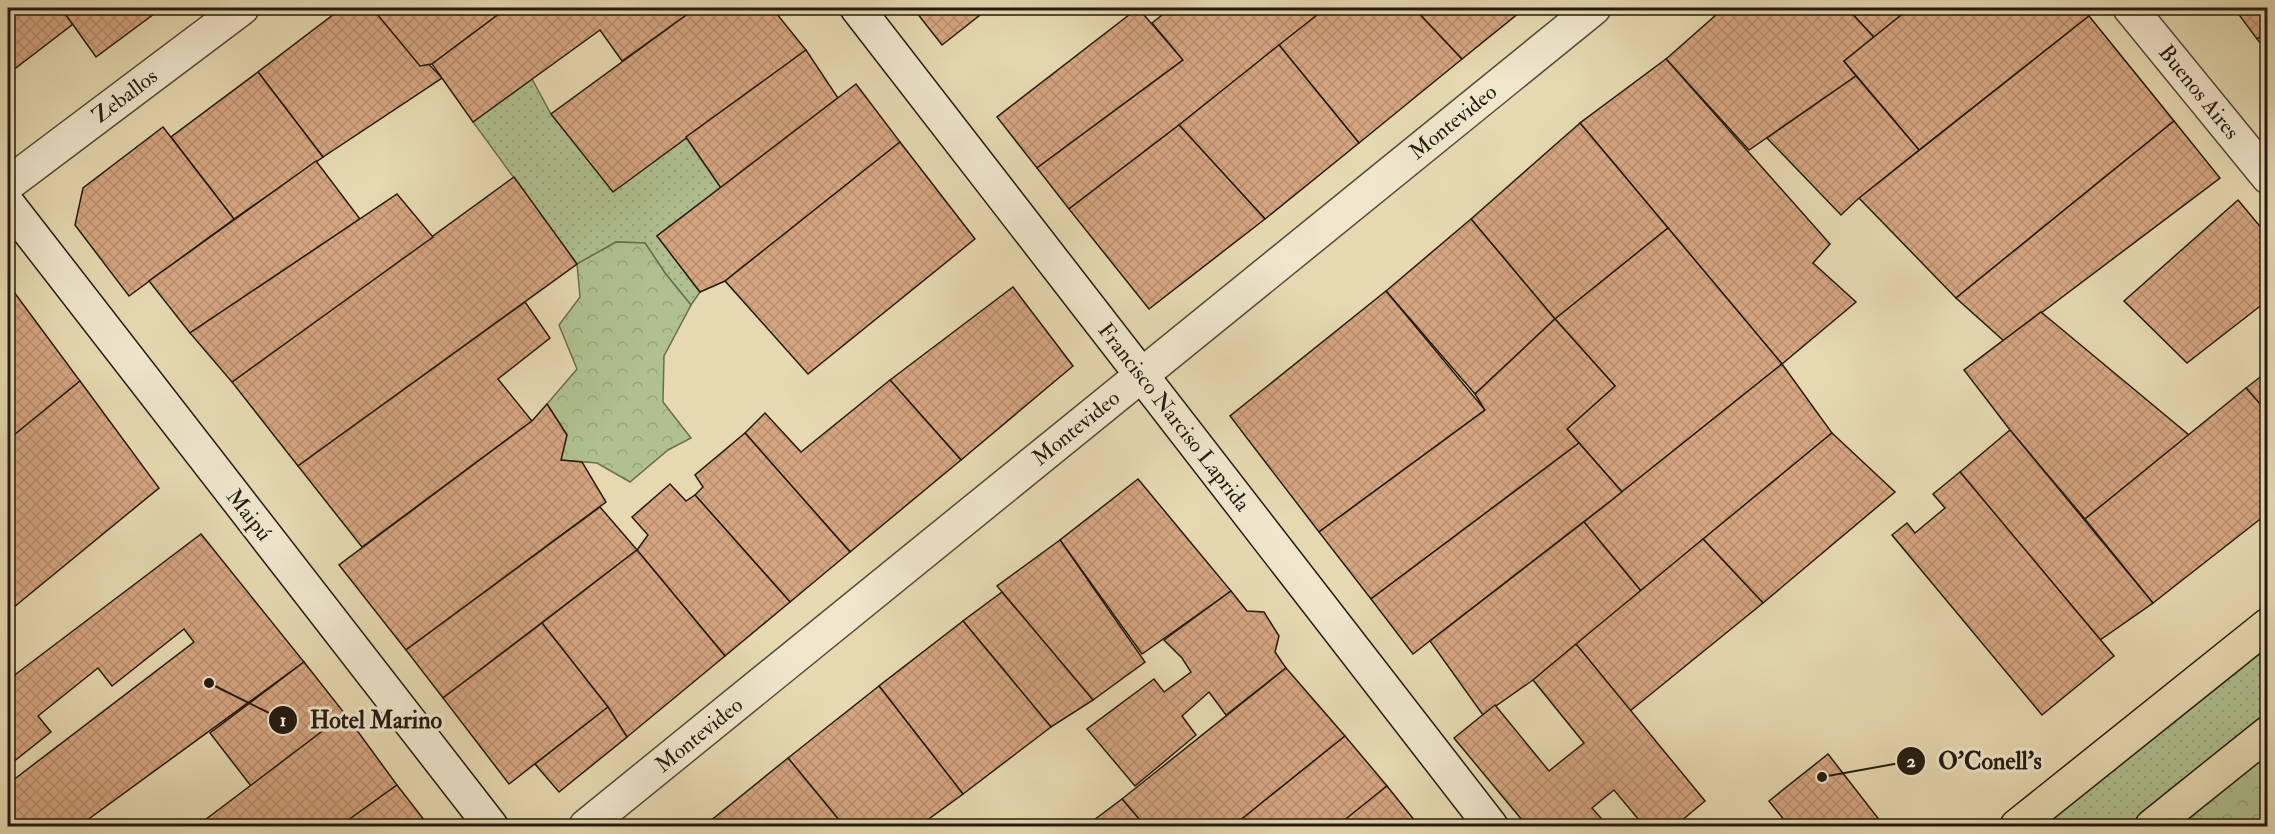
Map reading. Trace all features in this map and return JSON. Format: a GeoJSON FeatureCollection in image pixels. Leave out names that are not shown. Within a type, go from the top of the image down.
{"type":"FeatureCollection","features":[{"type":"Feature","properties":{"kind":"main road"},"geometry":{"type":"LineString","coordinates":[[2017,826],[2268,624]]}},
{"type":"Feature","properties":{"kind":"main road"},"geometry":{"type":"LineString","coordinates":[[2152,826],[2268,734]]}},
{"type":"Feature","properties":{"kind":"street","name":"Zeballos"},"geometry":{"type":"LineString","coordinates":[[8,184],[242,8]]}},
{"type":"Feature","properties":{"kind":"street","name":"Francisco Narciso Laprida"},"geometry":{"type":"LineString","coordinates":[[857,8],[1491,826]]}},
{"type":"Feature","properties":{"kind":"street","name":"Montevideo"},"geometry":{"type":"LineString","coordinates":[[586,826],[1594,8]]}},
{"type":"Feature","properties":{"kind":"street","name":"Buenos Aires"},"geometry":{"type":"LineString","coordinates":[[2130,8],[2268,177]]}},
{"type":"Feature","properties":{"kind":"street","name":"Maipú"},"geometry":{"type":"LineString","coordinates":[[8,204],[491,826]]}},
{"type":"Feature","properties":{"kind":"green space"},"geometry":{"type":"Polygon","coordinates":[[[532,79],[551,114],[613,191],[686,138],[721,188],[657,236],[700,292],[691,305],[665,273],[645,243],[616,242],[577,264],[473,122],[532,79]]]}},
{"type":"Feature","properties":{"kind":"green space"},"geometry":{"type":"Polygon","coordinates":[[[616,242],[645,243],[665,273],[691,305],[664,356],[663,402],[691,438],[668,450],[630,482],[597,463],[561,460],[567,435],[547,404],[577,369],[559,325],[580,297],[577,264],[616,242]]]}},
{"type":"Feature","properties":{"kind":"green space"},"geometry":{"type":"Polygon","coordinates":[[[2267,625],[2267,733],[2152,826],[2017,826],[2267,625]]]}},
{"type":"Feature","properties":{"kind":"green space"},"geometry":{"type":"Polygon","coordinates":[[[2267,733],[2267,826],[2152,826],[2267,733]]]}},
{"type":"Feature","properties":{"kind":"building"},"geometry":{"type":"Polygon","coordinates":[[[8,8],[61,8],[73,24],[8,74],[8,8]]]}},
{"type":"Feature","properties":{"kind":"building"},"geometry":{"type":"Polygon","coordinates":[[[61,8],[162,8],[96,57],[61,8]]]}},
{"type":"Feature","properties":{"kind":"building"},"geometry":{"type":"Polygon","coordinates":[[[342,8],[374,8],[442,78],[323,157],[258,72],[342,8]]]}},
{"type":"Feature","properties":{"kind":"building"},"geometry":{"type":"Polygon","coordinates":[[[372,8],[507,8],[432,64],[420,66],[372,8]]]}},
{"type":"Feature","properties":{"kind":"building"},"geometry":{"type":"Polygon","coordinates":[[[507,8],[696,8],[622,61],[600,30],[473,122],[432,64],[507,8]]]}},
{"type":"Feature","properties":{"kind":"building"},"geometry":{"type":"Polygon","coordinates":[[[696,8],[772,8],[806,50],[613,192],[551,114],[696,8]]]}},
{"type":"Feature","properties":{"kind":"building"},"geometry":{"type":"Polygon","coordinates":[[[913,8],[989,8],[942,45],[913,8]]]}},
{"type":"Feature","properties":{"kind":"building"},"geometry":{"type":"Polygon","coordinates":[[[1138,8],[1183,60],[1037,168],[997,117],[1138,8]]]}},
{"type":"Feature","properties":{"kind":"building"},"geometry":{"type":"Polygon","coordinates":[[[1171,8],[1326,8],[1069,209],[1037,168],[1183,60],[1152,23],[1171,8]]]}},
{"type":"Feature","properties":{"kind":"building"},"geometry":{"type":"Polygon","coordinates":[[[1326,8],[1414,8],[1462,59],[1359,143],[1279,45],[1326,8]]]}},
{"type":"Feature","properties":{"kind":"building"},"geometry":{"type":"Polygon","coordinates":[[[1414,8],[1525,8],[1462,59],[1414,8]]]}},
{"type":"Feature","properties":{"kind":"building"},"geometry":{"type":"Polygon","coordinates":[[[1724,8],[1847,8],[1874,37],[1844,61],[1856,76],[1749,150],[1666,59],[1724,8]]]}},
{"type":"Feature","properties":{"kind":"building"},"geometry":{"type":"Polygon","coordinates":[[[1847,8],[1910,8],[1874,37],[1847,8]]]}},
{"type":"Feature","properties":{"kind":"building"},"geometry":{"type":"Polygon","coordinates":[[[1910,8],[2082,8],[2089,16],[1919,150],[1844,61],[1910,8]]]}},
{"type":"Feature","properties":{"kind":"building"},"geometry":{"type":"Polygon","coordinates":[[[2234,8],[2268,8],[2268,31],[2257,39],[2234,8]]]}},
{"type":"Feature","properties":{"kind":"building"},"geometry":{"type":"Polygon","coordinates":[[[2089,16],[2174,121],[1956,298],[1859,198],[2089,16]]]}},
{"type":"Feature","properties":{"kind":"building"},"geometry":{"type":"Polygon","coordinates":[[[2268,31],[2268,53],[2257,39],[2268,31]]]}},
{"type":"Feature","properties":{"kind":"building"},"geometry":{"type":"Polygon","coordinates":[[[1279,45],[1359,143],[1265,219],[1179,125],[1279,45]]]}},
{"type":"Feature","properties":{"kind":"building"},"geometry":{"type":"Polygon","coordinates":[[[806,50],[838,98],[721,188],[686,137],[806,50]]]}},
{"type":"Feature","properties":{"kind":"building"},"geometry":{"type":"Polygon","coordinates":[[[1666,59],[1830,244],[1813,263],[1856,302],[1782,364],[1580,123],[1666,59]]]}},
{"type":"Feature","properties":{"kind":"building"},"geometry":{"type":"Polygon","coordinates":[[[258,72],[323,157],[234,219],[171,137],[258,72]]]}},
{"type":"Feature","properties":{"kind":"building"},"geometry":{"type":"Polygon","coordinates":[[[1856,76],[1919,150],[1841,215],[1767,138],[1856,76]]]}},
{"type":"Feature","properties":{"kind":"building"},"geometry":{"type":"Polygon","coordinates":[[[856,84],[900,142],[725,281],[700,292],[657,236],[856,84]]]}},
{"type":"Feature","properties":{"kind":"building"},"geometry":{"type":"Polygon","coordinates":[[[2174,121],[2220,178],[2004,341],[1956,298],[2174,121]]]}},
{"type":"Feature","properties":{"kind":"building"},"geometry":{"type":"Polygon","coordinates":[[[1580,123],[1668,228],[1555,319],[1471,219],[1580,123]]]}},
{"type":"Feature","properties":{"kind":"building"},"geometry":{"type":"Polygon","coordinates":[[[1179,125],[1265,219],[1149,309],[1069,209],[1179,125]]]}},
{"type":"Feature","properties":{"kind":"building"},"geometry":{"type":"Polygon","coordinates":[[[163,127],[234,219],[129,296],[75,225],[83,188],[163,127]]]}},
{"type":"Feature","properties":{"kind":"building"},"geometry":{"type":"Polygon","coordinates":[[[900,142],[975,239],[808,374],[725,281],[900,142]]]}},
{"type":"Feature","properties":{"kind":"building"},"geometry":{"type":"Polygon","coordinates":[[[316,161],[360,219],[190,333],[149,281],[316,161]]]}},
{"type":"Feature","properties":{"kind":"building"},"geometry":{"type":"Polygon","coordinates":[[[514,177],[577,264],[298,466],[232,382],[514,177]]]}},
{"type":"Feature","properties":{"kind":"building"},"geometry":{"type":"Polygon","coordinates":[[[397,194],[433,237],[232,382],[190,333],[397,194]]]}},
{"type":"Feature","properties":{"kind":"building"},"geometry":{"type":"Polygon","coordinates":[[[2238,200],[2268,236],[2268,300],[2187,363],[2124,301],[2238,200]]]}},
{"type":"Feature","properties":{"kind":"building"},"geometry":{"type":"Polygon","coordinates":[[[1471,219],[1555,319],[1475,394],[1386,291],[1471,219]]]}},
{"type":"Feature","properties":{"kind":"building"},"geometry":{"type":"Polygon","coordinates":[[[1668,228],[1782,364],[1622,492],[1567,429],[1615,386],[1555,319],[1668,228]]]}},
{"type":"Feature","properties":{"kind":"building"},"geometry":{"type":"Polygon","coordinates":[[[8,284],[80,381],[8,440],[8,284]]]}},
{"type":"Feature","properties":{"kind":"building"},"geometry":{"type":"Polygon","coordinates":[[[1013,287],[1073,366],[961,460],[890,380],[1013,287]]]}},
{"type":"Feature","properties":{"kind":"building"},"geometry":{"type":"Polygon","coordinates":[[[1386,291],[1485,410],[1319,532],[1230,416],[1386,291]]]}},
{"type":"Feature","properties":{"kind":"building"},"geometry":{"type":"Polygon","coordinates":[[[525,302],[550,338],[498,379],[532,421],[362,547],[298,466],[525,302]]]}},
{"type":"Feature","properties":{"kind":"building"},"geometry":{"type":"Polygon","coordinates":[[[2041,312],[2189,435],[2085,519],[2010,430],[1964,370],[2041,312]]]}},
{"type":"Feature","properties":{"kind":"building"},"geometry":{"type":"Polygon","coordinates":[[[1555,319],[1615,386],[1567,429],[1579,443],[1371,599],[1319,532],[1485,410],[1475,394],[1555,319]]]}},
{"type":"Feature","properties":{"kind":"building"},"geometry":{"type":"Polygon","coordinates":[[[1782,364],[1832,433],[1641,591],[1584,522],[1782,364]]]}},
{"type":"Feature","properties":{"kind":"building"},"geometry":{"type":"Polygon","coordinates":[[[2268,371],[2268,413],[2246,388],[2268,371]]]}},
{"type":"Feature","properties":{"kind":"building"},"geometry":{"type":"Polygon","coordinates":[[[890,380],[961,460],[850,552],[745,433],[765,413],[801,452],[890,380]]]}},
{"type":"Feature","properties":{"kind":"building"},"geometry":{"type":"Polygon","coordinates":[[[80,381],[159,488],[8,612],[8,440],[80,381]]]}},
{"type":"Feature","properties":{"kind":"building"},"geometry":{"type":"Polygon","coordinates":[[[2246,388],[2268,413],[2268,513],[2153,603],[2085,519],[2246,388]]]}},
{"type":"Feature","properties":{"kind":"building"},"geometry":{"type":"Polygon","coordinates":[[[547,404],[567,435],[561,460],[582,462],[606,502],[406,650],[339,565],[532,421],[547,404]]]}},
{"type":"Feature","properties":{"kind":"building"},"geometry":{"type":"Polygon","coordinates":[[[2010,430],[2153,603],[2100,640],[1960,472],[2010,430]]]}},
{"type":"Feature","properties":{"kind":"building"},"geometry":{"type":"Polygon","coordinates":[[[745,433],[850,552],[790,602],[695,495],[703,487],[695,475],[745,433]]]}},
{"type":"Feature","properties":{"kind":"building"},"geometry":{"type":"Polygon","coordinates":[[[1832,433],[1895,492],[1763,603],[1703,539],[1832,433]]]}},
{"type":"Feature","properties":{"kind":"building"},"geometry":{"type":"Polygon","coordinates":[[[1579,443],[1622,492],[1413,654],[1371,599],[1579,443]]]}},
{"type":"Feature","properties":{"kind":"building"},"geometry":{"type":"Polygon","coordinates":[[[1960,472],[2114,656],[2042,715],[1892,535],[1907,523],[1915,533],[1945,508],[1933,494],[1960,472]]]}},
{"type":"Feature","properties":{"kind":"building"},"geometry":{"type":"Polygon","coordinates":[[[1138,479],[1231,591],[1142,654],[1060,540],[1138,479]]]}},
{"type":"Feature","properties":{"kind":"building"},"geometry":{"type":"Polygon","coordinates":[[[670,484],[686,501],[695,495],[790,602],[725,656],[637,550],[648,535],[632,517],[670,484]]]}},
{"type":"Feature","properties":{"kind":"building"},"geometry":{"type":"Polygon","coordinates":[[[600,507],[637,550],[443,698],[406,650],[600,507]]]}},
{"type":"Feature","properties":{"kind":"building"},"geometry":{"type":"Polygon","coordinates":[[[1584,522],[1641,591],[1533,680],[1483,715],[1430,641],[1584,522]]]}},
{"type":"Feature","properties":{"kind":"building"},"geometry":{"type":"Polygon","coordinates":[[[201,534],[304,662],[79,826],[8,826],[8,784],[194,642],[184,629],[112,686],[98,668],[38,716],[51,732],[8,766],[8,680],[201,534]]]}},
{"type":"Feature","properties":{"kind":"building"},"geometry":{"type":"Polygon","coordinates":[[[1703,539],[1763,603],[1630,711],[1576,644],[1703,539]]]}},
{"type":"Feature","properties":{"kind":"building"},"geometry":{"type":"Polygon","coordinates":[[[1060,540],[1145,662],[1093,700],[997,586],[1060,540]]]}},
{"type":"Feature","properties":{"kind":"building"},"geometry":{"type":"Polygon","coordinates":[[[637,550],[725,656],[627,737],[608,707],[542,623],[637,550]]]}},
{"type":"Feature","properties":{"kind":"building"},"geometry":{"type":"Polygon","coordinates":[[[1231,591],[1247,611],[1264,612],[1279,636],[1275,652],[1286,668],[1226,715],[1209,692],[1182,716],[1196,735],[1135,786],[1087,729],[1154,679],[1164,692],[1191,672],[1182,658],[1164,640],[1231,591]]]}},
{"type":"Feature","properties":{"kind":"building"},"geometry":{"type":"Polygon","coordinates":[[[1002,592],[1093,700],[1051,727],[963,621],[1002,592]]]}},
{"type":"Feature","properties":{"kind":"building"},"geometry":{"type":"Polygon","coordinates":[[[963,621],[1051,727],[963,794],[879,686],[963,621]]]}},
{"type":"Feature","properties":{"kind":"building"},"geometry":{"type":"Polygon","coordinates":[[[542,623],[608,707],[509,784],[443,698],[542,623]]]}},
{"type":"Feature","properties":{"kind":"building"},"geometry":{"type":"Polygon","coordinates":[[[1576,644],[1705,801],[1675,826],[1644,826],[1614,790],[1592,808],[1608,826],[1527,826],[1454,738],[1495,705],[1549,771],[1584,743],[1533,680],[1576,644]]]}},
{"type":"Feature","properties":{"kind":"building"},"geometry":{"type":"Polygon","coordinates":[[[304,662],[345,714],[251,786],[210,733],[304,662]]]}},
{"type":"Feature","properties":{"kind":"building"},"geometry":{"type":"Polygon","coordinates":[[[1286,668],[1345,736],[1233,826],[1145,826],[1122,799],[1286,668]]]}},
{"type":"Feature","properties":{"kind":"building"},"geometry":{"type":"Polygon","coordinates":[[[879,686],[963,794],[919,826],[844,826],[788,758],[879,686]]]}},
{"type":"Feature","properties":{"kind":"building"},"geometry":{"type":"Polygon","coordinates":[[[608,707],[627,737],[559,792],[535,764],[608,707]]]}},
{"type":"Feature","properties":{"kind":"building"},"geometry":{"type":"Polygon","coordinates":[[[345,714],[397,785],[340,826],[197,826],[345,714]]]}},
{"type":"Feature","properties":{"kind":"building"},"geometry":{"type":"Polygon","coordinates":[[[1345,736],[1387,786],[1338,826],[1233,826],[1345,736]]]}},
{"type":"Feature","properties":{"kind":"building"},"geometry":{"type":"Polygon","coordinates":[[[1828,754],[1884,826],[1789,826],[1769,801],[1828,754]]]}},
{"type":"Feature","properties":{"kind":"building"},"geometry":{"type":"Polygon","coordinates":[[[788,758],[844,826],[704,826],[788,758]]]}},
{"type":"Feature","properties":{"kind":"building"},"geometry":{"type":"Polygon","coordinates":[[[397,785],[425,821],[418,826],[340,826],[397,785]]]}},
{"type":"Feature","properties":{"kind":"building"},"geometry":{"type":"Polygon","coordinates":[[[1387,786],[1419,826],[1337,826],[1387,786]]]}},
{"type":"Feature","properties":{"kind":"building"},"geometry":{"type":"Polygon","coordinates":[[[1122,799],[1145,826],[1086,826],[1122,799]]]}},
{"type":"Feature","properties":{"kind":"place","name":"Hotel Marino"},"geometry":{"type":"Point","coordinates":[209,683]}},
{"type":"Feature","properties":{"kind":"place","name":"O'Conell's"},"geometry":{"type":"Point","coordinates":[1822,777]}}]}
